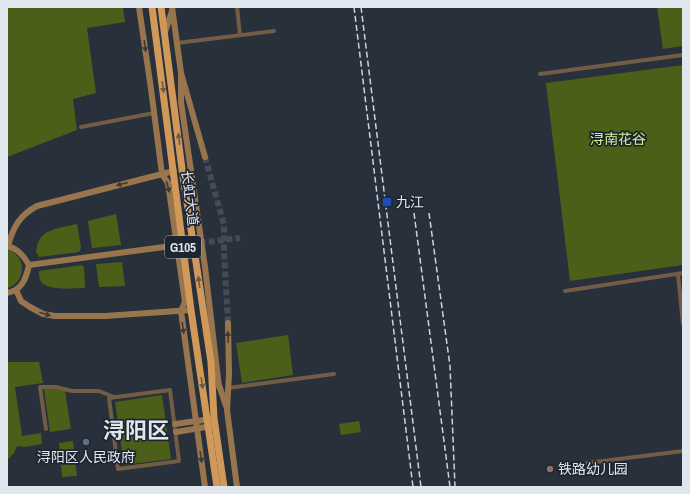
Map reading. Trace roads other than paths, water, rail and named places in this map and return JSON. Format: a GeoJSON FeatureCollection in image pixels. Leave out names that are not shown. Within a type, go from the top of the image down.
{"type":"FeatureCollection","features":[{"type":"Feature","properties":{"kind":"highway","name":"长虹大道"},"geometry":{"type":"LineString","coordinates":[[152,7],[191,310],[224,487]]}},
{"type":"Feature","properties":{"kind":"highway","name":"长虹大道"},"geometry":{"type":"LineString","coordinates":[[161,7],[182,169],[211,362],[212,422],[217,487]]}},
{"type":"Feature","properties":{"kind":"street"},"geometry":{"type":"LineString","coordinates":[[139,7],[162,174],[168,183],[184,302],[181,311],[204,487]]}},
{"type":"Feature","properties":{"kind":"street"},"geometry":{"type":"LineString","coordinates":[[237,7],[240,35]]}},
{"type":"Feature","properties":{"kind":"street"},"geometry":{"type":"LineString","coordinates":[[165,32],[173,8]]}},
{"type":"Feature","properties":{"kind":"street"},"geometry":{"type":"LineString","coordinates":[[173,8],[181,72],[181,102],[205,267],[219,387]]}},
{"type":"Feature","properties":{"kind":"street"},"geometry":{"type":"LineString","coordinates":[[177,43],[274,31]]}},
{"type":"Feature","properties":{"kind":"street"},"geometry":{"type":"LineString","coordinates":[[540,74],[683,55]]}},
{"type":"Feature","properties":{"kind":"street"},"geometry":{"type":"LineString","coordinates":[[181,72],[205,157]]}},
{"type":"Feature","properties":{"kind":"street"},"geometry":{"type":"LineString","coordinates":[[81,127],[154,113]]}},
{"type":"Feature","properties":{"kind":"street"},"geometry":{"type":"LineString","coordinates":[[7,293],[16,290],[25,281],[29,265],[24,256],[17,249],[7,246],[11,233],[19,219],[31,209],[37,206],[174,171]]}},
{"type":"Feature","properties":{"kind":"street"},"geometry":{"type":"LineString","coordinates":[[29,265],[164,247]]}},
{"type":"Feature","properties":{"kind":"street"},"geometry":{"type":"LineString","coordinates":[[565,291],[683,273]]}},
{"type":"Feature","properties":{"kind":"street"},"geometry":{"type":"LineString","coordinates":[[678,274],[683,324]]}},
{"type":"Feature","properties":{"kind":"street"},"geometry":{"type":"LineString","coordinates":[[16,290],[21,301],[30,308],[43,314],[55,316],[104,316],[191,310]]}},
{"type":"Feature","properties":{"kind":"street"},"geometry":{"type":"LineString","coordinates":[[228,323],[227,410],[237,487]]}},
{"type":"Feature","properties":{"kind":"street"},"geometry":{"type":"LineString","coordinates":[[211,362],[227,410]]}},
{"type":"Feature","properties":{"kind":"street"},"geometry":{"type":"LineString","coordinates":[[228,388],[334,374]]}},
{"type":"Feature","properties":{"kind":"street"},"geometry":{"type":"LineString","coordinates":[[46,429],[40,387],[56,387],[72,391],[99,390],[114,397]]}},
{"type":"Feature","properties":{"kind":"street"},"geometry":{"type":"LineString","coordinates":[[170,390],[175,424],[180,461],[118,469],[109,398],[170,390]]}},
{"type":"Feature","properties":{"kind":"street"},"geometry":{"type":"LineString","coordinates":[[175,424],[196,421],[212,422]]}},
{"type":"Feature","properties":{"kind":"street"},"geometry":{"type":"LineString","coordinates":[[176,432],[197,428],[212,422]]}},
{"type":"Feature","properties":{"kind":"street"},"geometry":{"type":"LineString","coordinates":[[586,463],[683,452]]}},
{"type":"Feature","properties":{"kind":"tunnel"},"geometry":{"type":"LineString","coordinates":[[205,157],[224,225],[228,323]]}},
{"type":"Feature","properties":{"kind":"tunnel"},"geometry":{"type":"LineString","coordinates":[[164,247],[240,238]]}},
{"type":"Feature","properties":{"kind":"railway"},"geometry":{"type":"LineString","coordinates":[[354,7],[413,487]]}},
{"type":"Feature","properties":{"kind":"railway"},"geometry":{"type":"LineString","coordinates":[[361,7],[421,487]]}},
{"type":"Feature","properties":{"kind":"railway"},"geometry":{"type":"LineString","coordinates":[[414,213],[450,487]]}},
{"type":"Feature","properties":{"kind":"railway"},"geometry":{"type":"LineString","coordinates":[[429,213],[450,366],[455,487]]}},
{"type":"Feature","properties":{"kind":"place","name":"九江"},"geometry":{"type":"Point","coordinates":[387,202]}},
{"type":"Feature","properties":{"kind":"place","name":"浔阳区人民政府"},"geometry":{"type":"Point","coordinates":[86,442]}},
{"type":"Feature","properties":{"kind":"place","name":"铁路幼儿园"},"geometry":{"type":"Point","coordinates":[550,469]}},
{"type":"Feature","properties":{"kind":"district","name":"浔阳区"},"geometry":{"type":"Point","coordinates":[136,430]}},
{"type":"Feature","properties":{"kind":"park label","name":"浔南花谷"},"geometry":{"type":"Point","coordinates":[618,139]}}]}
